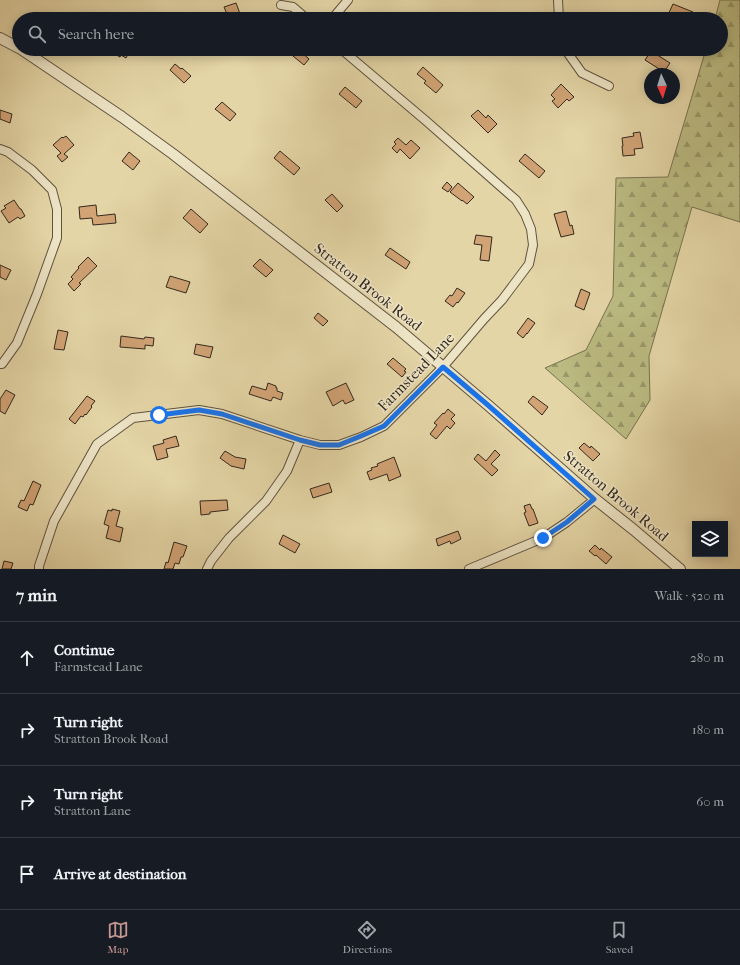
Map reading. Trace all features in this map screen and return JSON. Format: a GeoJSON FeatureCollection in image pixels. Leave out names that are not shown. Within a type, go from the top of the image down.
{"type":"FeatureCollection","features":[{"type":"Feature","properties":{"kind":"street"},"geometry":{"type":"LineString","coordinates":[[338,12],[348,0]]}},
{"type":"Feature","properties":{"kind":"street"},"geometry":{"type":"LineString","coordinates":[[558,0],[559,12]]}},
{"type":"Feature","properties":{"kind":"street"},"geometry":{"type":"LineString","coordinates":[[282,5],[293,7],[299,12]]}},
{"type":"Feature","properties":{"kind":"street","name":"Stratton Brook Road"},"geometry":{"type":"LineString","coordinates":[[0,38],[12,44]]}},
{"type":"Feature","properties":{"kind":"street","name":"Stratton Brook Road"},"geometry":{"type":"LineString","coordinates":[[32,56],[173,154],[396,327],[489,406],[594,499],[634,530],[680,569]]}},
{"type":"Feature","properties":{"kind":"street","name":"Farmstead Lane"},"geometry":{"type":"LineString","coordinates":[[39,569],[54,521],[97,444],[133,418],[199,410],[222,414],[300,440],[320,445],[339,445],[384,426],[443,367],[502,300],[529,264],[532,245],[531,229],[525,214],[516,200],[349,56]]}},
{"type":"Feature","properties":{"kind":"street"},"geometry":{"type":"LineString","coordinates":[[570,56],[582,73],[609,86]]}},
{"type":"Feature","properties":{"kind":"street"},"geometry":{"type":"LineString","coordinates":[[0,149],[8,152],[32,170],[52,190],[57,209],[57,238],[37,294],[17,343],[2,364],[0,364]]}},
{"type":"Feature","properties":{"kind":"street"},"geometry":{"type":"LineString","coordinates":[[207,569],[211,561],[230,538],[266,501],[287,471],[300,440]]}},
{"type":"Feature","properties":{"kind":"street"},"geometry":{"type":"LineString","coordinates":[[469,569],[543,538],[567,522],[594,499]]}},
{"type":"Feature","properties":{"kind":"green space"},"geometry":{"type":"Polygon","coordinates":[[[720,0],[740,0],[740,222],[692,207],[649,356],[650,400],[626,439],[545,368],[586,350],[613,296],[616,178],[668,177],[704,56],[728,56],[728,12],[717,12],[720,0]]]}},
{"type":"Feature","properties":{"kind":"building"},"geometry":{"type":"Polygon","coordinates":[[[236,3],[239,12],[226,12],[224,7],[236,3]]]}},
{"type":"Feature","properties":{"kind":"building"},"geometry":{"type":"Polygon","coordinates":[[[673,4],[693,12],[669,12],[673,4]]]}},
{"type":"Feature","properties":{"kind":"building"},"geometry":{"type":"Polygon","coordinates":[[[293,56],[306,56],[309,59],[304,65],[293,56]]]}},
{"type":"Feature","properties":{"kind":"building"},"geometry":{"type":"Polygon","coordinates":[[[648,56],[659,56],[670,63],[667,68],[658,68],[645,60],[648,56]]]}},
{"type":"Feature","properties":{"kind":"building"},"geometry":{"type":"Polygon","coordinates":[[[175,64],[191,76],[184,83],[170,70],[175,64]]]}},
{"type":"Feature","properties":{"kind":"building"},"geometry":{"type":"Polygon","coordinates":[[[423,67],[443,85],[436,93],[424,83],[426,81],[417,74],[423,67]]]}},
{"type":"Feature","properties":{"kind":"building"},"geometry":{"type":"Polygon","coordinates":[[[561,84],[574,97],[569,101],[567,99],[558,108],[552,101],[555,99],[551,95],[561,84]]]}},
{"type":"Feature","properties":{"kind":"building"},"geometry":{"type":"Polygon","coordinates":[[[345,87],[362,101],[356,108],[339,94],[345,87]]]}},
{"type":"Feature","properties":{"kind":"building"},"geometry":{"type":"Polygon","coordinates":[[[222,102],[236,114],[230,121],[215,109],[222,102]]]}},
{"type":"Feature","properties":{"kind":"building"},"geometry":{"type":"Polygon","coordinates":[[[0,110],[12,114],[10,123],[0,119],[0,110]]]}},
{"type":"Feature","properties":{"kind":"building"},"geometry":{"type":"Polygon","coordinates":[[[478,110],[486,118],[488,115],[497,124],[488,133],[471,116],[478,110]]]}},
{"type":"Feature","properties":{"kind":"building"},"geometry":{"type":"Polygon","coordinates":[[[640,132],[643,148],[634,149],[635,155],[623,156],[622,138],[634,136],[633,133],[640,132]]]}},
{"type":"Feature","properties":{"kind":"building"},"geometry":{"type":"Polygon","coordinates":[[[66,136],[74,145],[64,154],[68,157],[62,162],[57,156],[61,153],[53,145],[62,137],[63,138],[66,136]]]}},
{"type":"Feature","properties":{"kind":"building"},"geometry":{"type":"Polygon","coordinates":[[[398,138],[406,145],[411,140],[420,148],[410,159],[400,149],[397,153],[392,148],[396,144],[394,142],[398,138]]]}},
{"type":"Feature","properties":{"kind":"building"},"geometry":{"type":"Polygon","coordinates":[[[280,151],[300,168],[294,175],[274,158],[280,151]]]}},
{"type":"Feature","properties":{"kind":"building"},"geometry":{"type":"Polygon","coordinates":[[[129,152],[140,161],[133,170],[122,161],[129,152]]]}},
{"type":"Feature","properties":{"kind":"building"},"geometry":{"type":"Polygon","coordinates":[[[525,154],[545,171],[539,178],[519,161],[525,154]]]}},
{"type":"Feature","properties":{"kind":"building"},"geometry":{"type":"Polygon","coordinates":[[[447,182],[452,187],[448,192],[442,188],[447,182]]]}},
{"type":"Feature","properties":{"kind":"building"},"geometry":{"type":"Polygon","coordinates":[[[458,183],[474,197],[467,204],[450,192],[458,183]]]}},
{"type":"Feature","properties":{"kind":"building"},"geometry":{"type":"Polygon","coordinates":[[[332,194],[343,206],[337,212],[325,200],[332,194]]]}},
{"type":"Feature","properties":{"kind":"building"},"geometry":{"type":"Polygon","coordinates":[[[14,200],[25,216],[20,219],[18,217],[9,223],[1,211],[6,208],[4,206],[14,200]]]}},
{"type":"Feature","properties":{"kind":"building"},"geometry":{"type":"Polygon","coordinates":[[[96,205],[97,216],[115,214],[116,223],[93,225],[92,218],[80,219],[79,207],[96,205]]]}},
{"type":"Feature","properties":{"kind":"building"},"geometry":{"type":"Polygon","coordinates":[[[191,209],[208,224],[200,233],[183,218],[191,209]]]}},
{"type":"Feature","properties":{"kind":"building"},"geometry":{"type":"Polygon","coordinates":[[[566,211],[574,234],[561,237],[554,214],[566,211]]]}},
{"type":"Feature","properties":{"kind":"building"},"geometry":{"type":"Polygon","coordinates":[[[476,235],[492,237],[489,261],[480,260],[482,245],[474,244],[476,235]]]}},
{"type":"Feature","properties":{"kind":"building"},"geometry":{"type":"Polygon","coordinates":[[[390,248],[410,262],[406,269],[385,255],[390,248]]]}},
{"type":"Feature","properties":{"kind":"building"},"geometry":{"type":"Polygon","coordinates":[[[88,257],[97,266],[79,283],[81,284],[74,291],[68,284],[73,279],[71,277],[79,268],[78,267],[88,257]]]}},
{"type":"Feature","properties":{"kind":"building"},"geometry":{"type":"Polygon","coordinates":[[[260,259],[273,270],[266,277],[253,266],[260,259]]]}},
{"type":"Feature","properties":{"kind":"building"},"geometry":{"type":"Polygon","coordinates":[[[0,265],[11,270],[6,280],[0,277],[0,265]]]}},
{"type":"Feature","properties":{"kind":"building"},"geometry":{"type":"Polygon","coordinates":[[[170,276],[190,282],[186,293],[166,287],[170,276]]]}},
{"type":"Feature","properties":{"kind":"building"},"geometry":{"type":"Polygon","coordinates":[[[457,288],[465,293],[453,307],[445,301],[450,295],[452,296],[457,288]]]}},
{"type":"Feature","properties":{"kind":"building"},"geometry":{"type":"Polygon","coordinates":[[[581,289],[590,293],[584,310],[575,306],[581,289]]]}},
{"type":"Feature","properties":{"kind":"building"},"geometry":{"type":"Polygon","coordinates":[[[318,313],[328,321],[323,326],[314,318],[318,313]]]}},
{"type":"Feature","properties":{"kind":"building"},"geometry":{"type":"Polygon","coordinates":[[[528,318],[535,323],[523,338],[517,333],[528,318]]]}},
{"type":"Feature","properties":{"kind":"building"},"geometry":{"type":"Polygon","coordinates":[[[58,330],[68,332],[64,350],[54,349],[58,330]]]}},
{"type":"Feature","properties":{"kind":"building"},"geometry":{"type":"Polygon","coordinates":[[[121,336],[144,339],[145,337],[154,338],[153,346],[145,345],[145,349],[120,347],[121,336]]]}},
{"type":"Feature","properties":{"kind":"building"},"geometry":{"type":"Polygon","coordinates":[[[196,344],[213,347],[210,358],[194,354],[196,344]]]}},
{"type":"Feature","properties":{"kind":"building"},"geometry":{"type":"Polygon","coordinates":[[[393,358],[406,369],[404,371],[406,372],[402,377],[387,364],[393,358]]]}},
{"type":"Feature","properties":{"kind":"building"},"geometry":{"type":"Polygon","coordinates":[[[268,383],[276,386],[277,391],[283,393],[281,400],[273,397],[271,401],[249,394],[252,386],[266,390],[268,383]]]}},
{"type":"Feature","properties":{"kind":"building"},"geometry":{"type":"Polygon","coordinates":[[[346,383],[354,400],[345,404],[343,400],[333,406],[326,392],[346,383]]]}},
{"type":"Feature","properties":{"kind":"building"},"geometry":{"type":"Polygon","coordinates":[[[6,390],[15,395],[5,414],[0,411],[0,399],[6,390]]]}},
{"type":"Feature","properties":{"kind":"building"},"geometry":{"type":"Polygon","coordinates":[[[87,396],[95,401],[86,415],[85,414],[83,417],[81,416],[75,424],[69,419],[87,396]]]}},
{"type":"Feature","properties":{"kind":"building"},"geometry":{"type":"Polygon","coordinates":[[[533,396],[548,407],[542,415],[528,402],[533,396]]]}},
{"type":"Feature","properties":{"kind":"building"},"geometry":{"type":"Polygon","coordinates":[[[448,409],[455,415],[451,419],[455,423],[450,429],[447,426],[436,439],[430,434],[437,425],[434,423],[448,409]]]}},
{"type":"Feature","properties":{"kind":"building"},"geometry":{"type":"Polygon","coordinates":[[[176,436],[179,446],[166,449],[168,457],[157,460],[153,446],[164,443],[163,440],[176,436]]]}},
{"type":"Feature","properties":{"kind":"building"},"geometry":{"type":"Polygon","coordinates":[[[584,443],[590,448],[591,446],[600,454],[593,461],[579,448],[584,443]]]}},
{"type":"Feature","properties":{"kind":"building"},"geometry":{"type":"Polygon","coordinates":[[[495,450],[500,455],[491,464],[498,470],[492,476],[474,459],[478,454],[486,461],[495,450]]]}},
{"type":"Feature","properties":{"kind":"building"},"geometry":{"type":"Polygon","coordinates":[[[225,451],[235,457],[246,459],[244,469],[231,466],[220,458],[225,451]]]}},
{"type":"Feature","properties":{"kind":"building"},"geometry":{"type":"Polygon","coordinates":[[[394,457],[401,476],[389,481],[387,474],[370,480],[367,472],[372,470],[371,468],[378,466],[377,464],[394,457]]]}},
{"type":"Feature","properties":{"kind":"building"},"geometry":{"type":"Polygon","coordinates":[[[33,481],[41,485],[33,505],[30,504],[27,511],[18,507],[21,500],[24,501],[33,481]]]}},
{"type":"Feature","properties":{"kind":"building"},"geometry":{"type":"Polygon","coordinates":[[[329,483],[332,492],[313,498],[310,489],[329,483]]]}},
{"type":"Feature","properties":{"kind":"building"},"geometry":{"type":"Polygon","coordinates":[[[227,500],[228,510],[210,512],[210,514],[201,515],[200,501],[227,500]]]}},
{"type":"Feature","properties":{"kind":"building"},"geometry":{"type":"Polygon","coordinates":[[[530,504],[538,523],[529,526],[524,513],[526,512],[524,506],[530,504]]]}},
{"type":"Feature","properties":{"kind":"building"},"geometry":{"type":"Polygon","coordinates":[[[112,509],[120,511],[116,526],[123,528],[120,542],[106,538],[109,526],[104,524],[108,510],[112,511],[112,509]]]}},
{"type":"Feature","properties":{"kind":"building"},"geometry":{"type":"Polygon","coordinates":[[[458,531],[461,539],[451,544],[450,541],[438,546],[436,539],[458,531]]]}},
{"type":"Feature","properties":{"kind":"building"},"geometry":{"type":"Polygon","coordinates":[[[283,535],[300,544],[295,553],[279,544],[283,535]]]}},
{"type":"Feature","properties":{"kind":"building"},"geometry":{"type":"Polygon","coordinates":[[[174,542],[187,546],[183,557],[181,557],[179,564],[175,563],[173,569],[164,569],[166,562],[168,563],[174,542]]]}},
{"type":"Feature","properties":{"kind":"building"},"geometry":{"type":"Polygon","coordinates":[[[595,545],[600,550],[601,548],[612,557],[606,564],[589,551],[595,545]]]}},
{"type":"Feature","properties":{"kind":"building"},"geometry":{"type":"Polygon","coordinates":[[[4,561],[13,563],[11,569],[2,569],[4,561]]]}},
{"type":"Feature","properties":{"kind":"route"},"geometry":{"type":"LineString","coordinates":[[159,415],[199,410],[222,414],[300,440],[320,445],[339,445],[384,426],[443,367],[594,499],[567,522],[543,538]]}}]}
